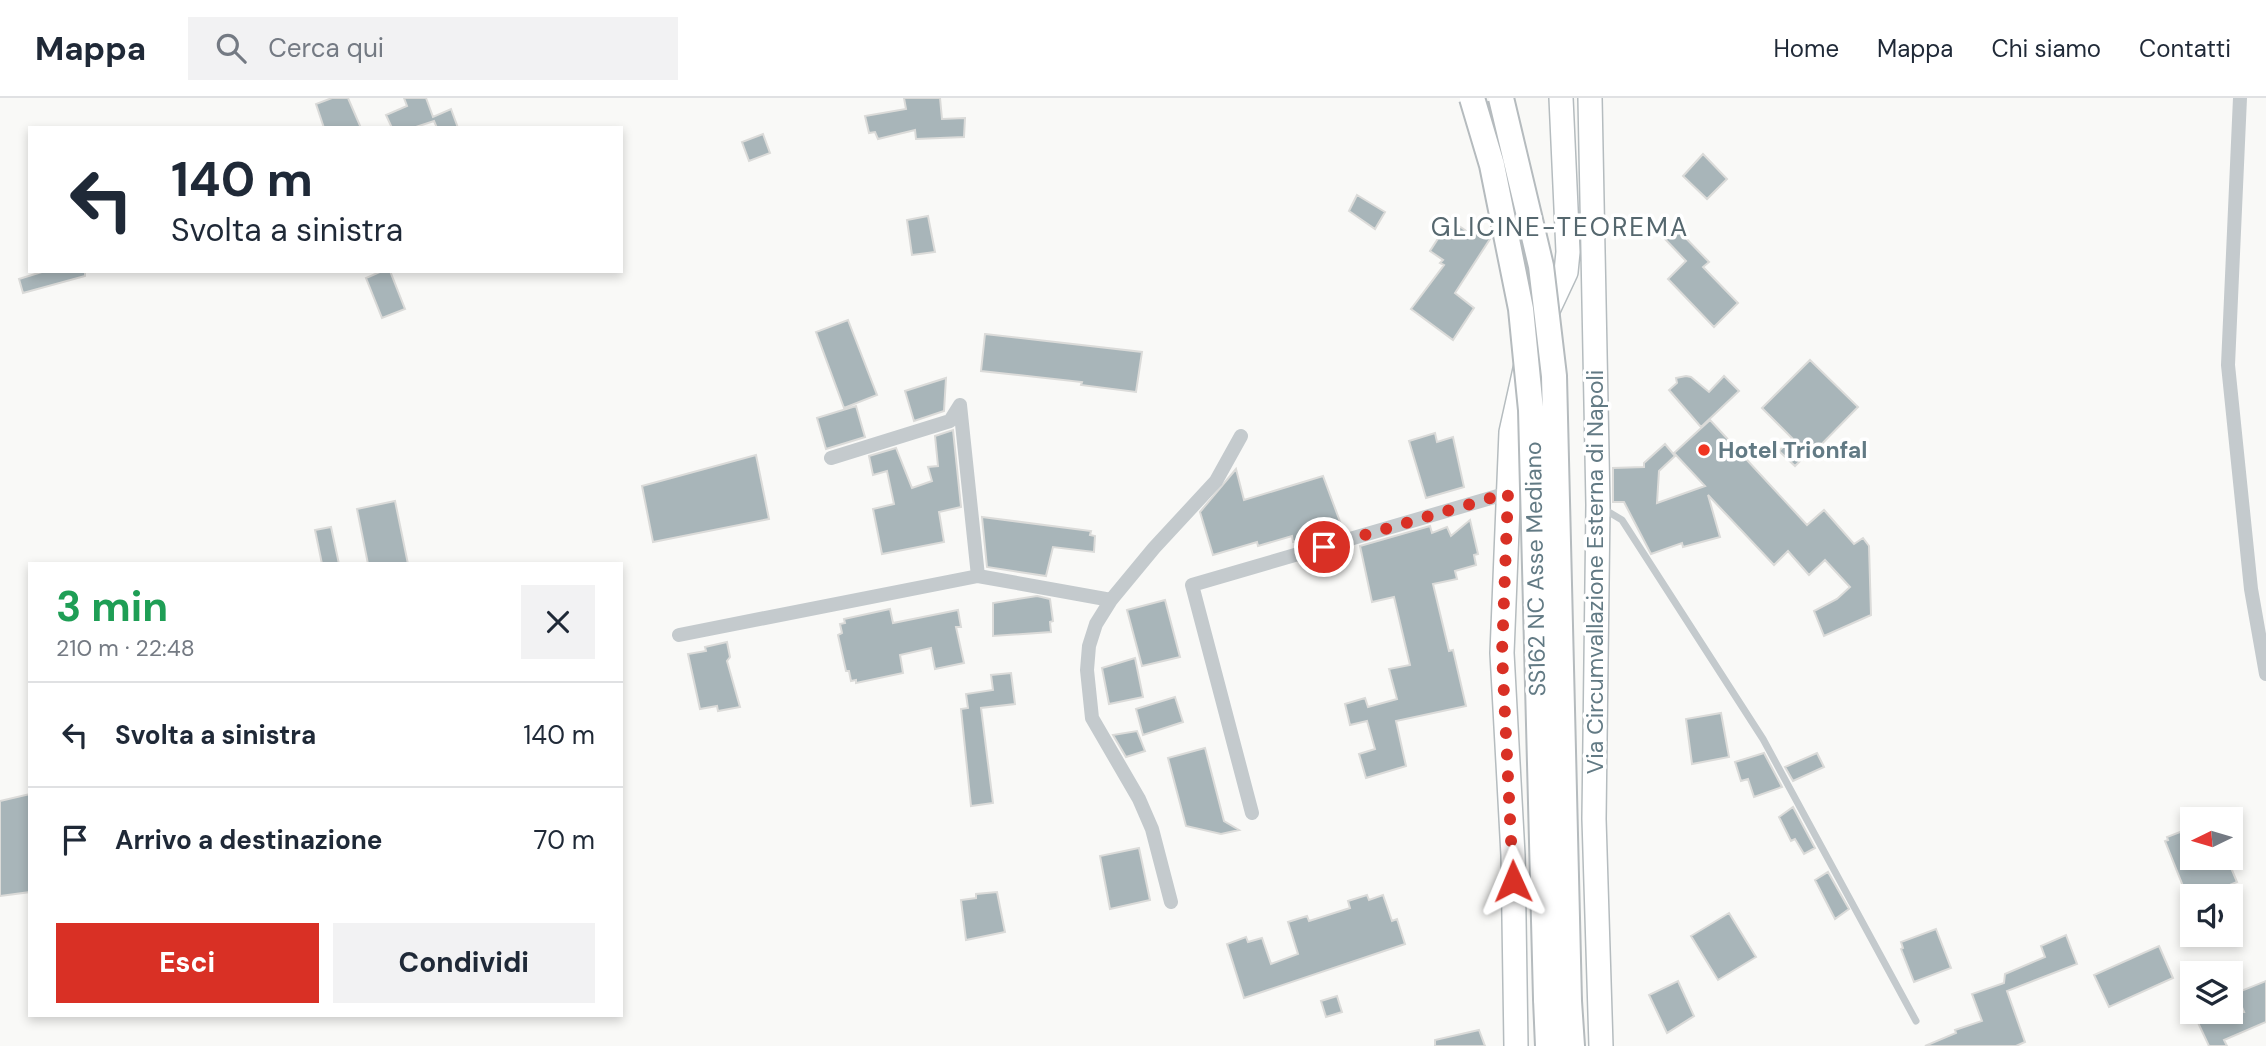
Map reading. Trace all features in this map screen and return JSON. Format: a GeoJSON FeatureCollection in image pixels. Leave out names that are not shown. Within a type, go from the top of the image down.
{"type":"FeatureCollection","features":[{"type":"Feature","properties":{"kind":"highway","name":"SS162 NC Asse Mediano"},"geometry":{"type":"LineString","coordinates":[[1472,98],[1492,165],[1521,309],[1531,410],[1558,1000],[1572,1046]]}},
{"type":"Feature","properties":{"kind":"highway","name":"SS162 NC Asse Mediano"},"geometry":{"type":"LineString","coordinates":[[1500,98],[1541,266],[1554,376],[1558,1000],[1548,1046]]}},
{"type":"Feature","properties":{"kind":"main road"},"geometry":{"type":"LineString","coordinates":[[1516,1046],[1513,855],[1502,653],[1508,493],[1511,432],[1522,379],[1536,335],[1566,272],[1568,252],[1561,98]]}},
{"type":"Feature","properties":{"kind":"main road","name":"Via Circumvallazione Esterna di Napoli"},"geometry":{"type":"LineString","coordinates":[[1590,98],[1598,506],[1594,819],[1601,1046]]}},
{"type":"Feature","properties":{"kind":"street"},"geometry":{"type":"LineString","coordinates":[[2240,98],[2228,365],[2251,589],[2266,674]]}},
{"type":"Feature","properties":{"kind":"street"},"geometry":{"type":"LineString","coordinates":[[831,458],[950,421],[960,405],[978,576]]}},
{"type":"Feature","properties":{"kind":"street"},"geometry":{"type":"LineString","coordinates":[[1171,902],[1152,830],[1139,799],[1093,718],[1089,701],[1089,646],[1096,624],[1111,600],[1154,548],[1216,481],[1241,436]]}},
{"type":"Feature","properties":{"kind":"street"},"geometry":{"type":"LineString","coordinates":[[1252,813],[1192,585],[1508,493]]}},
{"type":"Feature","properties":{"kind":"street"},"geometry":{"type":"LineString","coordinates":[[679,635],[978,576],[1111,600]]}},
{"type":"Feature","properties":{"kind":"lane"},"geometry":{"type":"LineString","coordinates":[[1598,506],[1622,520],[1763,739],[1916,1021]]}},
{"type":"Feature","properties":{"kind":"building"},"geometry":{"type":"Polygon","coordinates":[[[332,98],[348,98],[360,126],[323,126],[316,104],[332,98]]]}},
{"type":"Feature","properties":{"kind":"building"},"geometry":{"type":"Polygon","coordinates":[[[404,98],[426,98],[433,117],[451,109],[457,126],[436,126],[434,121],[419,126],[391,126],[386,115],[407,106],[404,98]]]}},
{"type":"Feature","properties":{"kind":"building"},"geometry":{"type":"Polygon","coordinates":[[[904,98],[940,98],[942,119],[965,118],[964,137],[916,139],[915,130],[878,139],[875,132],[869,133],[865,116],[906,109],[904,98]]]}},
{"type":"Feature","properties":{"kind":"building"},"geometry":{"type":"Polygon","coordinates":[[[763,134],[770,153],[749,161],[742,142],[763,134]]]}},
{"type":"Feature","properties":{"kind":"building"},"geometry":{"type":"Polygon","coordinates":[[[1703,154],[1727,179],[1707,199],[1683,176],[1703,154]]]}},
{"type":"Feature","properties":{"kind":"building"},"geometry":{"type":"Polygon","coordinates":[[[1357,195],[1385,212],[1375,229],[1349,211],[1357,195]]]}},
{"type":"Feature","properties":{"kind":"building"},"geometry":{"type":"Polygon","coordinates":[[[928,216],[935,252],[912,255],[907,220],[928,216]]]}},
{"type":"Feature","properties":{"kind":"building"},"geometry":{"type":"Polygon","coordinates":[[[1450,220],[1468,232],[1471,228],[1490,239],[1455,293],[1474,308],[1453,340],[1411,309],[1444,265],[1440,263],[1443,260],[1430,251],[1450,220]]]}},
{"type":"Feature","properties":{"kind":"building"},"geometry":{"type":"Polygon","coordinates":[[[1675,227],[1709,262],[1703,267],[1738,303],[1714,327],[1668,279],[1686,261],[1664,238],[1675,227]]]}},
{"type":"Feature","properties":{"kind":"building"},"geometry":{"type":"Polygon","coordinates":[[[38,273],[85,273],[85,276],[23,293],[19,279],[38,273]]]}},
{"type":"Feature","properties":{"kind":"building"},"geometry":{"type":"Polygon","coordinates":[[[377,273],[391,273],[405,309],[382,318],[366,278],[377,273]]]}},
{"type":"Feature","properties":{"kind":"building"},"geometry":{"type":"Polygon","coordinates":[[[848,320],[877,395],[844,408],[816,332],[848,320]]]}},
{"type":"Feature","properties":{"kind":"building"},"geometry":{"type":"Polygon","coordinates":[[[985,334],[1142,352],[1136,392],[1081,385],[1082,382],[981,371],[985,334]]]}},
{"type":"Feature","properties":{"kind":"building"},"geometry":{"type":"Polygon","coordinates":[[[1810,360],[1858,407],[1810,456],[1808,453],[1795,466],[1779,451],[1792,438],[1762,408],[1810,360]]]}},
{"type":"Feature","properties":{"kind":"building"},"geometry":{"type":"Polygon","coordinates":[[[1686,376],[1709,392],[1724,376],[1739,391],[1701,427],[1669,390],[1677,383],[1676,378],[1686,376]]]}},
{"type":"Feature","properties":{"kind":"building"},"geometry":{"type":"Polygon","coordinates":[[[946,378],[944,411],[914,421],[905,391],[946,378]]]}},
{"type":"Feature","properties":{"kind":"building"},"geometry":{"type":"Polygon","coordinates":[[[856,406],[865,437],[826,449],[817,418],[856,406]]]}},
{"type":"Feature","properties":{"kind":"building"},"geometry":{"type":"Polygon","coordinates":[[[1710,420],[1807,525],[1824,510],[1854,544],[1863,538],[1869,546],[1871,615],[1824,636],[1814,611],[1837,599],[1850,587],[1825,560],[1809,575],[1788,551],[1774,565],[1708,495],[1720,537],[1683,547],[1682,543],[1651,554],[1624,502],[1613,502],[1613,468],[1644,467],[1644,463],[1665,444],[1675,456],[1659,471],[1657,503],[1705,486],[1674,453],[1710,420]]]}},
{"type":"Feature","properties":{"kind":"building"},"geometry":{"type":"Polygon","coordinates":[[[953,430],[961,507],[939,512],[944,542],[882,554],[873,509],[894,504],[887,471],[873,475],[869,456],[896,448],[912,488],[932,481],[928,467],[938,466],[935,436],[953,430]]]}},
{"type":"Feature","properties":{"kind":"building"},"geometry":{"type":"Polygon","coordinates":[[[1435,433],[1437,442],[1453,437],[1464,487],[1426,498],[1409,441],[1435,433]]]}},
{"type":"Feature","properties":{"kind":"building"},"geometry":{"type":"Polygon","coordinates":[[[756,455],[769,519],[653,542],[642,486],[756,455]]]}},
{"type":"Feature","properties":{"kind":"building"},"geometry":{"type":"Polygon","coordinates":[[[1236,469],[1244,500],[1323,476],[1342,527],[1293,542],[1292,536],[1258,546],[1257,542],[1213,555],[1200,512],[1236,469]]]}},
{"type":"Feature","properties":{"kind":"building"},"geometry":{"type":"Polygon","coordinates":[[[395,501],[408,562],[368,562],[357,509],[395,501]]]}},
{"type":"Feature","properties":{"kind":"building"},"geometry":{"type":"Polygon","coordinates":[[[982,517],[1091,531],[1090,535],[1095,536],[1094,552],[1053,547],[1046,576],[987,567],[982,517]]]}},
{"type":"Feature","properties":{"kind":"building"},"geometry":{"type":"Polygon","coordinates":[[[1470,520],[1478,554],[1474,555],[1476,565],[1455,571],[1457,579],[1433,584],[1466,706],[1396,721],[1406,766],[1366,778],[1359,754],[1375,749],[1367,721],[1350,725],[1345,704],[1365,698],[1368,707],[1397,699],[1389,669],[1410,665],[1394,597],[1372,602],[1360,546],[1430,526],[1432,533],[1447,527],[1451,536],[1470,520]]]}},
{"type":"Feature","properties":{"kind":"building"},"geometry":{"type":"Polygon","coordinates":[[[331,527],[339,562],[322,562],[315,530],[331,527]]]}},
{"type":"Feature","properties":{"kind":"building"},"geometry":{"type":"Polygon","coordinates":[[[1037,596],[1050,599],[1053,621],[1050,622],[1051,632],[993,636],[993,603],[1037,596]]]}},
{"type":"Feature","properties":{"kind":"building"},"geometry":{"type":"Polygon","coordinates":[[[1165,600],[1180,657],[1142,666],[1127,610],[1165,600]]]}},
{"type":"Feature","properties":{"kind":"building"},"geometry":{"type":"Polygon","coordinates":[[[890,609],[893,623],[958,610],[961,627],[956,627],[964,663],[935,669],[931,648],[900,655],[903,673],[856,683],[856,680],[851,681],[838,635],[842,633],[840,624],[845,623],[844,619],[890,609]]]}},
{"type":"Feature","properties":{"kind":"building"},"geometry":{"type":"Polygon","coordinates":[[[727,642],[730,657],[727,661],[740,707],[718,711],[717,706],[700,709],[688,654],[706,651],[705,647],[727,642]]]}},
{"type":"Feature","properties":{"kind":"building"},"geometry":{"type":"Polygon","coordinates":[[[1135,658],[1143,697],[1109,704],[1102,668],[1135,658]]]}},
{"type":"Feature","properties":{"kind":"building"},"geometry":{"type":"Polygon","coordinates":[[[1011,673],[1015,704],[981,708],[993,803],[971,806],[961,709],[968,708],[966,694],[993,690],[991,675],[1011,673]]]}},
{"type":"Feature","properties":{"kind":"building"},"geometry":{"type":"Polygon","coordinates":[[[1175,697],[1183,722],[1143,735],[1136,709],[1175,697]]]}},
{"type":"Feature","properties":{"kind":"building"},"geometry":{"type":"Polygon","coordinates":[[[1721,713],[1729,757],[1692,764],[1686,719],[1721,713]]]}},
{"type":"Feature","properties":{"kind":"building"},"geometry":{"type":"Polygon","coordinates":[[[1137,731],[1145,751],[1126,757],[1113,735],[1137,731]]]}},
{"type":"Feature","properties":{"kind":"building"},"geometry":{"type":"Polygon","coordinates":[[[1205,748],[1224,821],[1239,830],[1221,834],[1186,826],[1168,758],[1205,748]]]}},
{"type":"Feature","properties":{"kind":"building"},"geometry":{"type":"Polygon","coordinates":[[[1764,753],[1782,787],[1754,797],[1748,779],[1741,781],[1735,762],[1764,753]]]}},
{"type":"Feature","properties":{"kind":"building"},"geometry":{"type":"Polygon","coordinates":[[[1817,753],[1824,767],[1793,781],[1785,767],[1817,753]]]}},
{"type":"Feature","properties":{"kind":"building"},"geometry":{"type":"Polygon","coordinates":[[[28,794],[28,892],[0,896],[0,801],[28,794]]]}},
{"type":"Feature","properties":{"kind":"building"},"geometry":{"type":"Polygon","coordinates":[[[1793,807],[1815,848],[1804,854],[1795,839],[1791,841],[1779,817],[1793,807]]]}},
{"type":"Feature","properties":{"kind":"building"},"geometry":{"type":"Polygon","coordinates":[[[2180,832],[2180,870],[2232,870],[2237,882],[2182,884],[2165,841],[2168,840],[2167,837],[2180,832]]]}},
{"type":"Feature","properties":{"kind":"building"},"geometry":{"type":"Polygon","coordinates":[[[1139,848],[1150,900],[1110,909],[1100,856],[1139,848]]]}},
{"type":"Feature","properties":{"kind":"building"},"geometry":{"type":"Polygon","coordinates":[[[1828,872],[1849,909],[1835,919],[1815,880],[1828,872]]]}},
{"type":"Feature","properties":{"kind":"building"},"geometry":{"type":"Polygon","coordinates":[[[997,892],[1005,932],[966,940],[961,900],[976,898],[976,894],[997,892]]]}},
{"type":"Feature","properties":{"kind":"building"},"geometry":{"type":"Polygon","coordinates":[[[1367,895],[1369,900],[1383,895],[1392,921],[1397,919],[1405,944],[1244,998],[1227,944],[1246,937],[1248,942],[1262,938],[1271,964],[1298,954],[1288,922],[1307,916],[1309,921],[1350,908],[1348,901],[1367,895]]]}},
{"type":"Feature","properties":{"kind":"building"},"geometry":{"type":"Polygon","coordinates":[[[1729,913],[1756,957],[1718,980],[1691,936],[1729,913]]]}},
{"type":"Feature","properties":{"kind":"building"},"geometry":{"type":"Polygon","coordinates":[[[1936,929],[1951,968],[1914,982],[1901,949],[1901,942],[1936,929]]]}},
{"type":"Feature","properties":{"kind":"building"},"geometry":{"type":"Polygon","coordinates":[[[2066,935],[2077,964],[2007,991],[2025,1042],[2016,1046],[1925,1046],[1956,1033],[1955,1030],[1982,1021],[1972,994],[2004,983],[2005,974],[2045,957],[2041,946],[2066,935]]]}},
{"type":"Feature","properties":{"kind":"building"},"geometry":{"type":"Polygon","coordinates":[[[2159,946],[2173,978],[2109,1007],[2094,975],[2159,946]]]}},
{"type":"Feature","properties":{"kind":"building"},"geometry":{"type":"Polygon","coordinates":[[[1678,981],[1694,1016],[1667,1033],[1649,995],[1678,981]]]}},
{"type":"Feature","properties":{"kind":"building"},"geometry":{"type":"Polygon","coordinates":[[[2266,981],[2266,1022],[2224,1040],[2227,1046],[2209,1046],[2199,1024],[2243,1024],[2243,990],[2266,981]]]}},
{"type":"Feature","properties":{"kind":"building"},"geometry":{"type":"Polygon","coordinates":[[[1337,996],[1342,1012],[1326,1017],[1321,1001],[1337,996]]]}},
{"type":"Feature","properties":{"kind":"building"},"geometry":{"type":"Polygon","coordinates":[[[1479,1030],[1485,1046],[1435,1046],[1435,1040],[1479,1030]]]}},
{"type":"Feature","properties":{"kind":"place","name":"Hotel Trionfal"},"geometry":{"type":"Point","coordinates":[1704,450]}},
{"type":"Feature","properties":{"kind":"district","name":"GLICINE-TEOREMA"},"geometry":{"type":"Point","coordinates":[1560,227]}},
{"type":"Feature","properties":{"kind":"route"},"geometry":{"type":"LineString","coordinates":[[1324,547],[1508,493],[1502,653],[1513,881]]}}]}
